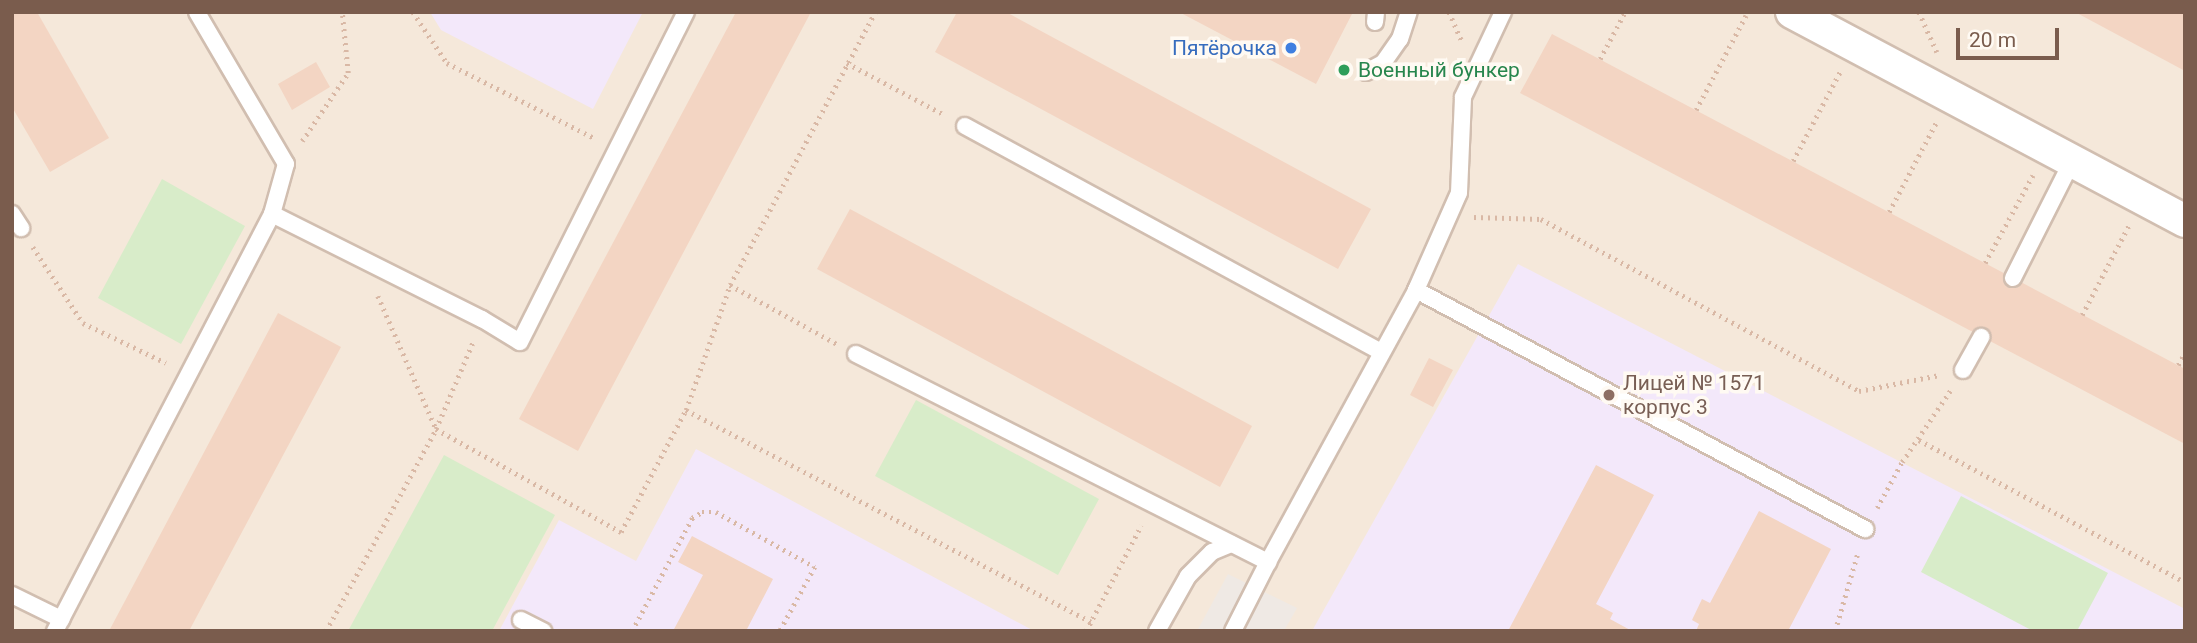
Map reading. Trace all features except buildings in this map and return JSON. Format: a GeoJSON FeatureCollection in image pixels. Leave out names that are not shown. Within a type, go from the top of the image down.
{"type":"FeatureCollection","features":[{"type":"Feature","properties":{"kind":"street"},"geometry":{"type":"LineString","coordinates":[[1792,12],[2185,221]]}},
{"type":"Feature","properties":{"kind":"lane"},"geometry":{"type":"LineString","coordinates":[[12,595],[58,625],[272,214],[286,164],[197,12]]}},
{"type":"Feature","properties":{"kind":"lane"},"geometry":{"type":"LineString","coordinates":[[272,214],[482,319],[520,342],[686,12]]}},
{"type":"Feature","properties":{"kind":"lane"},"geometry":{"type":"LineString","coordinates":[[1366,72],[1383,63],[1400,39],[1409,12]]}},
{"type":"Feature","properties":{"kind":"lane"},"geometry":{"type":"LineString","coordinates":[[1233,631],[1416,290],[1460,193],[1463,97],[1503,12]]}},
{"type":"Feature","properties":{"kind":"lane"},"geometry":{"type":"LineString","coordinates":[[965,126],[1382,352]]}},
{"type":"Feature","properties":{"kind":"lane"},"geometry":{"type":"LineString","coordinates":[[2013,278],[2072,161]]}},
{"type":"Feature","properties":{"kind":"lane"},"geometry":{"type":"LineString","coordinates":[[1416,290],[1865,529]]}},
{"type":"Feature","properties":{"kind":"lane"},"geometry":{"type":"LineString","coordinates":[[1963,370],[1981,337]]}},
{"type":"Feature","properties":{"kind":"lane"},"geometry":{"type":"LineString","coordinates":[[856,354],[1268,562]]}},
{"type":"Feature","properties":{"kind":"lane"},"geometry":{"type":"LineString","coordinates":[[1157,631],[1188,576],[1212,552],[1231,544]]}},
{"type":"Feature","properties":{"kind":"lane"},"geometry":{"type":"LineString","coordinates":[[521,620],[543,631]]}},
{"type":"Feature","properties":{"kind":"path"},"geometry":{"type":"LineString","coordinates":[[286,164],[348,73],[342,12]]}},
{"type":"Feature","properties":{"kind":"path"},"geometry":{"type":"LineString","coordinates":[[412,12],[447,63],[617,150]]}},
{"type":"Feature","properties":{"kind":"path"},"geometry":{"type":"LineString","coordinates":[[361,257],[436,429],[621,532],[686,410],[730,285],[874,12]]}},
{"type":"Feature","properties":{"kind":"path"},"geometry":{"type":"LineString","coordinates":[[1600,59],[1625,12]]}},
{"type":"Feature","properties":{"kind":"path"},"geometry":{"type":"LineString","coordinates":[[1919,12],[1939,56]]}},
{"type":"Feature","properties":{"kind":"path"},"geometry":{"type":"LineString","coordinates":[[1696,110],[1746,15]]}},
{"type":"Feature","properties":{"kind":"path"},"geometry":{"type":"LineString","coordinates":[[847,64],[965,126]]}},
{"type":"Feature","properties":{"kind":"path"},"geometry":{"type":"LineString","coordinates":[[1793,161],[1843,67]]}},
{"type":"Feature","properties":{"kind":"path"},"geometry":{"type":"LineString","coordinates":[[1889,212],[1939,118]]}},
{"type":"Feature","properties":{"kind":"path"},"geometry":{"type":"LineString","coordinates":[[1985,263],[2035,170]]}},
{"type":"Feature","properties":{"kind":"path"},"geometry":{"type":"LineString","coordinates":[[1449,216],[1541,219],[1859,391],[1963,370]]}},
{"type":"Feature","properties":{"kind":"path"},"geometry":{"type":"LineString","coordinates":[[17,221],[82,323],[188,374]]}},
{"type":"Feature","properties":{"kind":"path"},"geometry":{"type":"LineString","coordinates":[[2082,314],[2131,221]]}},
{"type":"Feature","properties":{"kind":"path"},"geometry":{"type":"LineString","coordinates":[[730,285],[856,354]]}},
{"type":"Feature","properties":{"kind":"path"},"geometry":{"type":"LineString","coordinates":[[326,631],[436,429],[482,319]]}},
{"type":"Feature","properties":{"kind":"path"},"geometry":{"type":"LineString","coordinates":[[2178,365],[2185,353]]}},
{"type":"Feature","properties":{"kind":"path"},"geometry":{"type":"LineString","coordinates":[[1902,462],[1963,370]]}},
{"type":"Feature","properties":{"kind":"path"},"geometry":{"type":"LineString","coordinates":[[686,410],[1091,622]]}},
{"type":"Feature","properties":{"kind":"path"},"geometry":{"type":"LineString","coordinates":[[1919,440],[2185,582]]}},
{"type":"Feature","properties":{"kind":"path"},"geometry":{"type":"LineString","coordinates":[[1086,631],[1153,503]]}},
{"type":"Feature","properties":{"kind":"path"},"geometry":{"type":"LineString","coordinates":[[632,631],[692,518],[702,512],[716,512],[814,567],[780,631]]}},
{"type":"Feature","properties":{"kind":"shaded area"},"geometry":{"type":"Polygon","coordinates":[[[12,12],[2185,12],[2185,631],[12,631],[12,12]]]}},
{"type":"Feature","properties":{"kind":"shaded area"},"geometry":{"type":"Polygon","coordinates":[[[430,12],[643,12],[593,109],[441,30],[430,12]]]}},
{"type":"Feature","properties":{"kind":"shaded area","name":"Лицей № 1571 корпус 3"},"geometry":{"type":"Polygon","coordinates":[[[1518,264],[2185,609],[2182,631],[1312,631],[1518,264]]]}},
{"type":"Feature","properties":{"kind":"shaded area"},"geometry":{"type":"Polygon","coordinates":[[[696,449],[1034,631],[499,631],[559,520],[636,561],[696,449]]]}},
{"type":"Feature","properties":{"kind":"shaded area"},"geometry":{"type":"Polygon","coordinates":[[[1228,574],[1297,608],[1284,631],[1197,631],[1228,574]]]}},
{"type":"Feature","properties":{"kind":"green space"},"geometry":{"type":"Polygon","coordinates":[[[162,179],[245,226],[181,344],[98,298],[162,179]]]}},
{"type":"Feature","properties":{"kind":"green space"},"geometry":{"type":"Polygon","coordinates":[[[916,400],[1099,499],[1058,575],[875,476],[916,400]]]}},
{"type":"Feature","properties":{"kind":"green space"},"geometry":{"type":"Polygon","coordinates":[[[444,455],[555,515],[492,631],[348,631],[444,455]]]}},
{"type":"Feature","properties":{"kind":"green space"},"geometry":{"type":"Polygon","coordinates":[[[1961,496],[2108,573],[2077,631],[2033,631],[1921,572],[1961,496]]]}},
{"type":"Feature","properties":{"kind":"place","name":"Пятёрочка"},"geometry":{"type":"Point","coordinates":[1291,48]}},
{"type":"Feature","properties":{"kind":"place","name":"Военный бункер"},"geometry":{"type":"Point","coordinates":[1344,70]}},
{"type":"Feature","properties":{"kind":"place","name":"Лицей № 1571 корпус 3"},"geometry":{"type":"Point","coordinates":[1609,395]}}]}
